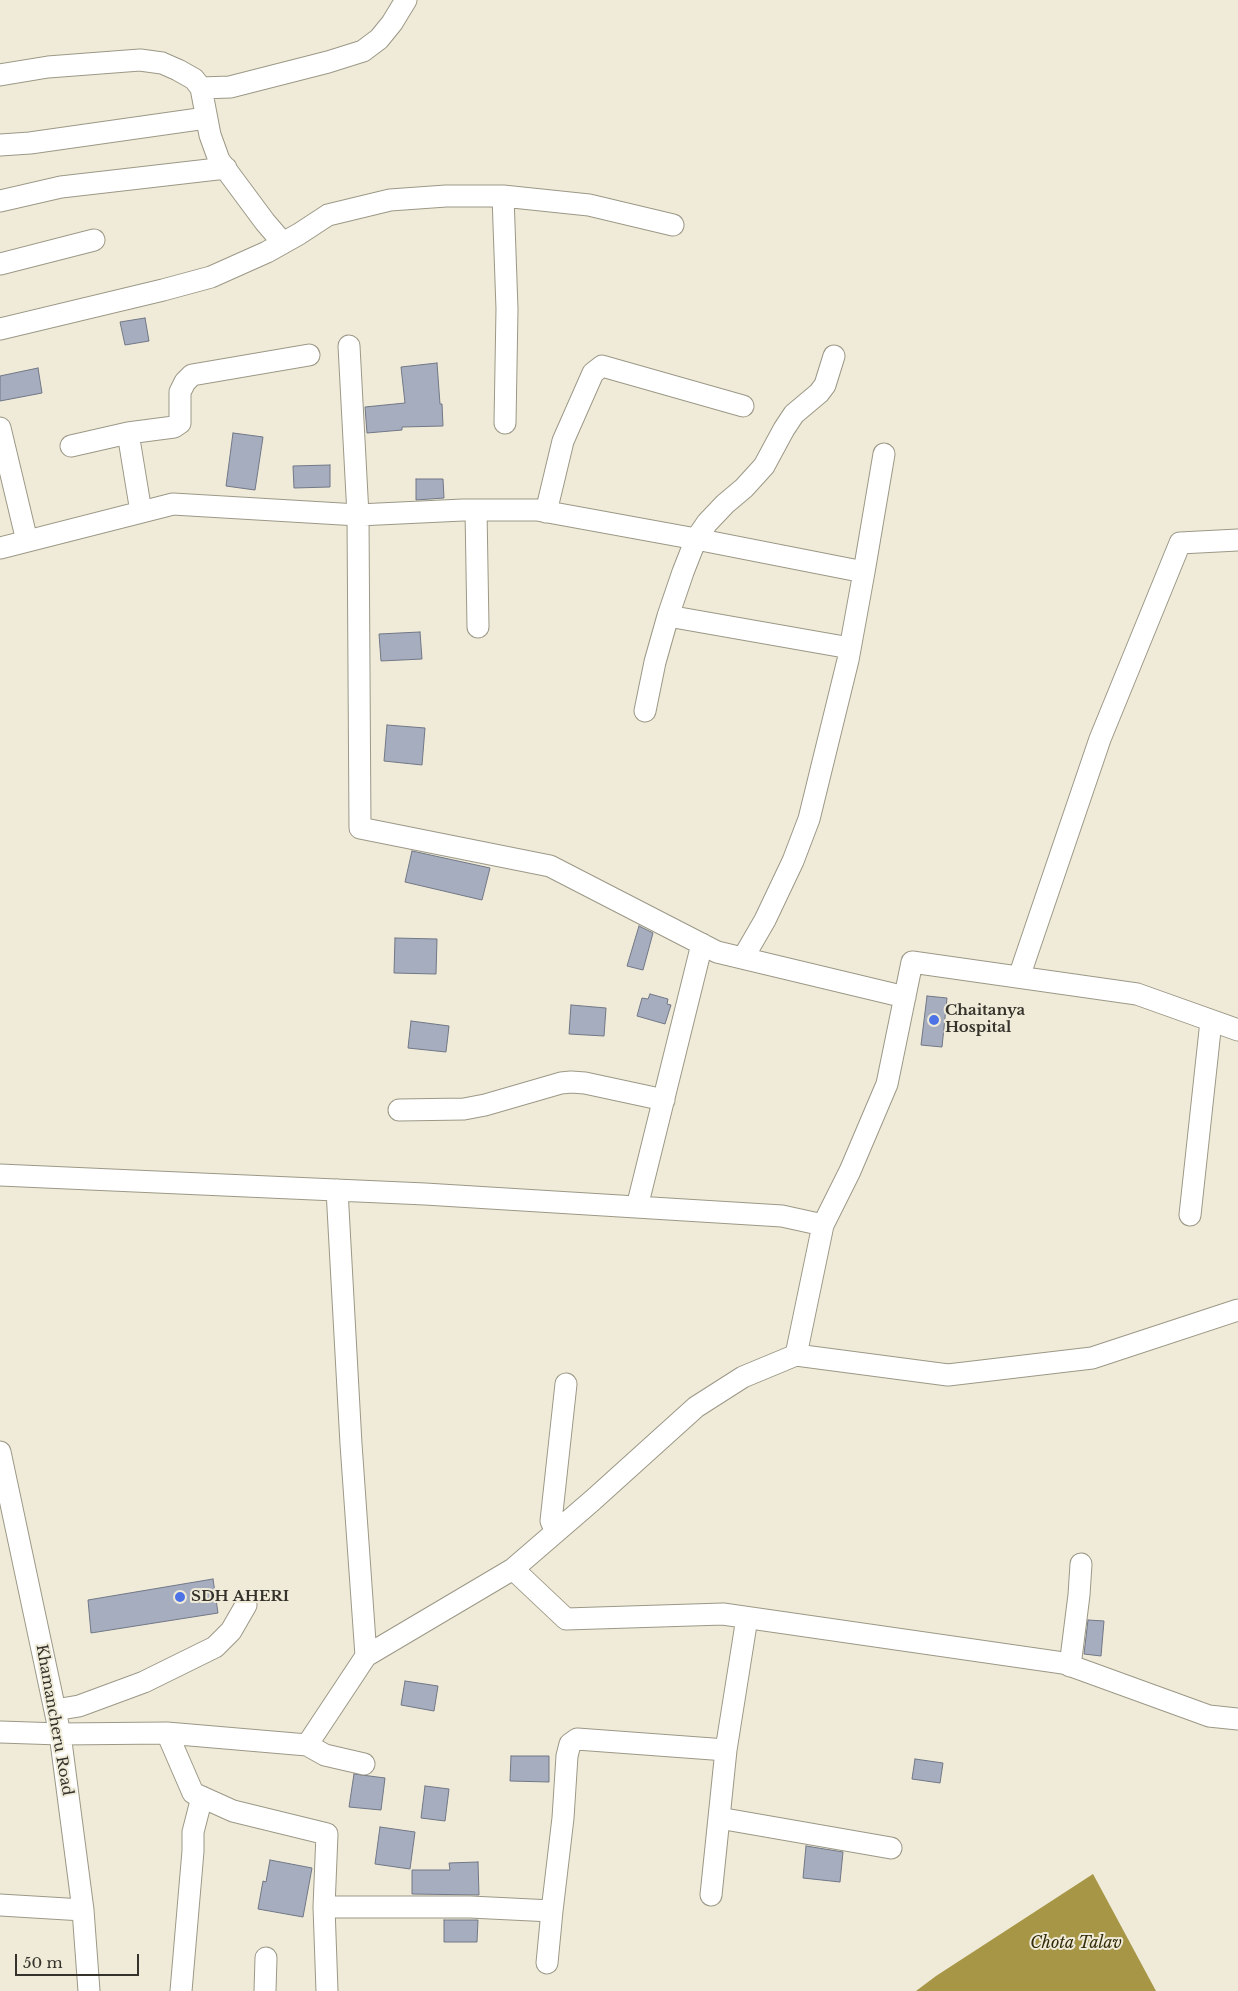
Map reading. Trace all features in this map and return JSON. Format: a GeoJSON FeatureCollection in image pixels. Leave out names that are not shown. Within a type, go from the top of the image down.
{"type":"FeatureCollection","features":[{"type":"Feature","properties":{"kind":"street"},"geometry":{"type":"LineString","coordinates":[[202,88],[230,87],[363,51],[379,39],[392,23],[406,0]]}},
{"type":"Feature","properties":{"kind":"street"},"geometry":{"type":"LineString","coordinates":[[0,75],[58,66],[140,60],[162,63],[194,79],[202,88],[210,135],[219,160],[283,243]]}},
{"type":"Feature","properties":{"kind":"street"},"geometry":{"type":"LineString","coordinates":[[0,145],[30,143],[206,118]]}},
{"type":"Feature","properties":{"kind":"street"},"geometry":{"type":"LineString","coordinates":[[0,201],[60,187],[226,168]]}},
{"type":"Feature","properties":{"kind":"street"},"geometry":{"type":"LineString","coordinates":[[0,329],[211,277],[283,243],[328,215],[358,206],[390,200],[446,196],[503,196],[589,205],[673,225]]}},
{"type":"Feature","properties":{"kind":"street"},"geometry":{"type":"LineString","coordinates":[[503,196],[507,309],[505,423]]}},
{"type":"Feature","properties":{"kind":"street"},"geometry":{"type":"LineString","coordinates":[[0,264],[94,240]]}},
{"type":"Feature","properties":{"kind":"street"},"geometry":{"type":"LineString","coordinates":[[349,346],[358,515],[360,828],[550,866],[717,952],[905,997]]}},
{"type":"Feature","properties":{"kind":"street"},"geometry":{"type":"LineString","coordinates":[[71,446],[128,433],[174,427],[180,422],[180,392],[184,382],[192,375],[309,355]]}},
{"type":"Feature","properties":{"kind":"street"},"geometry":{"type":"LineString","coordinates":[[645,711],[655,662],[668,616],[682,572],[696,539],[707,523],[764,466],[784,428],[794,414],[819,393],[825,385],[834,356]]}},
{"type":"Feature","properties":{"kind":"street"},"geometry":{"type":"LineString","coordinates":[[546,512],[563,441],[593,373],[602,366],[743,406]]}},
{"type":"Feature","properties":{"kind":"street"},"geometry":{"type":"LineString","coordinates":[[0,428],[4,463],[27,541]]}},
{"type":"Feature","properties":{"kind":"street"},"geometry":{"type":"LineString","coordinates":[[128,433],[141,512]]}},
{"type":"Feature","properties":{"kind":"street"},"geometry":{"type":"LineString","coordinates":[[743,958],[765,920],[793,861],[809,819],[850,648],[884,454]]}},
{"type":"Feature","properties":{"kind":"street"},"geometry":{"type":"LineString","coordinates":[[0,548],[173,504],[358,515],[476,510],[546,512],[864,572]]}},
{"type":"Feature","properties":{"kind":"street"},"geometry":{"type":"LineString","coordinates":[[476,510],[478,627]]}},
{"type":"Feature","properties":{"kind":"street"},"geometry":{"type":"LineString","coordinates":[[1019,977],[1100,740],[1180,543],[1238,540]]}},
{"type":"Feature","properties":{"kind":"street"},"geometry":{"type":"LineString","coordinates":[[668,616],[850,648]]}},
{"type":"Feature","properties":{"kind":"street"},"geometry":{"type":"LineString","coordinates":[[637,1207],[702,944]]}},
{"type":"Feature","properties":{"kind":"street"},"geometry":{"type":"LineString","coordinates":[[796,1355],[823,1225],[850,1171],[887,1084],[912,962],[1137,994],[1238,1030]]}},
{"type":"Feature","properties":{"kind":"street"},"geometry":{"type":"LineString","coordinates":[[1190,1215],[1211,1020]]}},
{"type":"Feature","properties":{"kind":"street"},"geometry":{"type":"LineString","coordinates":[[399,1110],[464,1109],[571,1082],[664,1100]]}},
{"type":"Feature","properties":{"kind":"street"},"geometry":{"type":"LineString","coordinates":[[0,1175],[337,1190],[637,1207],[782,1216],[823,1225]]}},
{"type":"Feature","properties":{"kind":"street"},"geometry":{"type":"LineString","coordinates":[[337,1190],[350,1434],[366,1656]]}},
{"type":"Feature","properties":{"kind":"street"},"geometry":{"type":"LineString","coordinates":[[306,1745],[366,1656],[513,1569],[696,1406],[743,1377],[796,1355],[948,1375],[1092,1358],[1238,1310]]}},
{"type":"Feature","properties":{"kind":"street"},"geometry":{"type":"LineString","coordinates":[[556,1532],[551,1521],[566,1384]]}},
{"type":"Feature","properties":{"kind":"street","name":"Khamancheru Road"},"geometry":{"type":"LineString","coordinates":[[0,1452],[60,1734],[83,1910],[89,1991]]}},
{"type":"Feature","properties":{"kind":"street"},"geometry":{"type":"LineString","coordinates":[[1070,1666],[1081,1564]]}},
{"type":"Feature","properties":{"kind":"street"},"geometry":{"type":"LineString","coordinates":[[513,1569],[566,1619],[723,1614],[1043,1660],[1070,1666],[1209,1716],[1238,1719]]}},
{"type":"Feature","properties":{"kind":"street"},"geometry":{"type":"LineString","coordinates":[[55,1710],[79,1706],[144,1682],[215,1647],[231,1631],[246,1605]]}},
{"type":"Feature","properties":{"kind":"street"},"geometry":{"type":"LineString","coordinates":[[711,1895],[726,1750],[747,1618]]}},
{"type":"Feature","properties":{"kind":"street"},"geometry":{"type":"LineString","coordinates":[[0,1732],[60,1734],[168,1733],[306,1745],[325,1755],[364,1764]]}},
{"type":"Feature","properties":{"kind":"street"},"geometry":{"type":"LineString","coordinates":[[168,1733],[193,1793],[233,1811],[327,1834],[324,1906],[327,1991]]}},
{"type":"Feature","properties":{"kind":"street"},"geometry":{"type":"LineString","coordinates":[[547,1963],[563,1818],[567,1756],[570,1744],[577,1739],[726,1750]]}},
{"type":"Feature","properties":{"kind":"street"},"geometry":{"type":"LineString","coordinates":[[182,1991],[193,1832],[202,1797]]}},
{"type":"Feature","properties":{"kind":"street"},"geometry":{"type":"LineString","coordinates":[[719,1818],[892,1848]]}},
{"type":"Feature","properties":{"kind":"street"},"geometry":{"type":"LineString","coordinates":[[0,1905],[83,1910]]}},
{"type":"Feature","properties":{"kind":"street"},"geometry":{"type":"LineString","coordinates":[[324,1906],[470,1907],[552,1911]]}},
{"type":"Feature","properties":{"kind":"street"},"geometry":{"type":"LineString","coordinates":[[265,1991],[266,1958]]}},
{"type":"Feature","properties":{"kind":"water","name":"Chota Talav"},"geometry":{"type":"Polygon","coordinates":[[[1093,1874],[1156,1991],[916,1991],[936,1976],[1093,1874]]]}},
{"type":"Feature","properties":{"kind":"building"},"geometry":{"type":"Polygon","coordinates":[[[145,318],[149,341],[125,345],[120,322],[145,318]]]}},
{"type":"Feature","properties":{"kind":"building"},"geometry":{"type":"Polygon","coordinates":[[[437,363],[443,426],[402,427],[402,430],[367,433],[365,407],[405,403],[401,367],[437,363]]]}},
{"type":"Feature","properties":{"kind":"building"},"geometry":{"type":"Polygon","coordinates":[[[38,368],[42,393],[0,401],[0,376],[38,368]]]}},
{"type":"Feature","properties":{"kind":"building"},"geometry":{"type":"Polygon","coordinates":[[[233,433],[263,437],[255,490],[226,486],[233,433]]]}},
{"type":"Feature","properties":{"kind":"building"},"geometry":{"type":"Polygon","coordinates":[[[330,465],[330,487],[294,488],[293,466],[330,465]]]}},
{"type":"Feature","properties":{"kind":"building"},"geometry":{"type":"Polygon","coordinates":[[[416,479],[443,479],[444,498],[416,500],[416,479]]]}},
{"type":"Feature","properties":{"kind":"building"},"geometry":{"type":"Polygon","coordinates":[[[420,632],[422,659],[381,661],[379,634],[420,632]]]}},
{"type":"Feature","properties":{"kind":"building"},"geometry":{"type":"Polygon","coordinates":[[[387,725],[425,728],[422,765],[384,761],[387,725]]]}},
{"type":"Feature","properties":{"kind":"building"},"geometry":{"type":"Polygon","coordinates":[[[412,851],[490,868],[482,900],[405,882],[412,851]]]}},
{"type":"Feature","properties":{"kind":"building"},"geometry":{"type":"Polygon","coordinates":[[[639,926],[653,933],[643,970],[627,966],[639,926]]]}},
{"type":"Feature","properties":{"kind":"building"},"geometry":{"type":"Polygon","coordinates":[[[395,938],[437,939],[436,974],[394,973],[395,938]]]}},
{"type":"Feature","properties":{"kind":"building"},"geometry":{"type":"Polygon","coordinates":[[[650,994],[668,999],[667,1004],[671,1005],[665,1024],[637,1016],[642,998],[648,999],[650,994]]]}},
{"type":"Feature","properties":{"kind":"building"},"geometry":{"type":"Polygon","coordinates":[[[927,996],[947,998],[942,1047],[921,1045],[927,996]]]}},
{"type":"Feature","properties":{"kind":"building"},"geometry":{"type":"Polygon","coordinates":[[[571,1005],[606,1008],[604,1036],[569,1034],[571,1005]]]}},
{"type":"Feature","properties":{"kind":"building"},"geometry":{"type":"Polygon","coordinates":[[[411,1021],[449,1026],[446,1052],[408,1048],[411,1021]]]}},
{"type":"Feature","properties":{"kind":"building"},"geometry":{"type":"Polygon","coordinates":[[[213,1579],[218,1613],[91,1633],[88,1600],[213,1579]]]}},
{"type":"Feature","properties":{"kind":"building"},"geometry":{"type":"Polygon","coordinates":[[[1088,1620],[1104,1621],[1101,1656],[1084,1654],[1088,1620]]]}},
{"type":"Feature","properties":{"kind":"building"},"geometry":{"type":"Polygon","coordinates":[[[405,1681],[438,1686],[434,1711],[401,1705],[405,1681]]]}},
{"type":"Feature","properties":{"kind":"building"},"geometry":{"type":"Polygon","coordinates":[[[511,1756],[549,1756],[549,1782],[510,1781],[511,1756]]]}},
{"type":"Feature","properties":{"kind":"building"},"geometry":{"type":"Polygon","coordinates":[[[915,1759],[943,1763],[940,1783],[912,1779],[915,1759]]]}},
{"type":"Feature","properties":{"kind":"building"},"geometry":{"type":"Polygon","coordinates":[[[354,1774],[385,1778],[381,1810],[349,1807],[354,1774]]]}},
{"type":"Feature","properties":{"kind":"building"},"geometry":{"type":"Polygon","coordinates":[[[425,1786],[449,1789],[445,1821],[421,1818],[425,1786]]]}},
{"type":"Feature","properties":{"kind":"building"},"geometry":{"type":"Polygon","coordinates":[[[380,1827],[415,1832],[410,1869],[375,1864],[380,1827]]]}},
{"type":"Feature","properties":{"kind":"building"},"geometry":{"type":"Polygon","coordinates":[[[806,1846],[843,1852],[840,1882],[803,1878],[806,1846]]]}},
{"type":"Feature","properties":{"kind":"building"},"geometry":{"type":"Polygon","coordinates":[[[270,1860],[312,1868],[303,1917],[258,1909],[263,1881],[266,1882],[270,1860]]]}},
{"type":"Feature","properties":{"kind":"building"},"geometry":{"type":"Polygon","coordinates":[[[478,1862],[479,1895],[412,1894],[412,1870],[450,1870],[449,1863],[478,1862]]]}},
{"type":"Feature","properties":{"kind":"building"},"geometry":{"type":"Polygon","coordinates":[[[444,1920],[478,1920],[477,1942],[444,1942],[444,1920]]]}},
{"type":"Feature","properties":{"kind":"place","name":"Chaitanya Hospital"},"geometry":{"type":"Point","coordinates":[934,1020]}},
{"type":"Feature","properties":{"kind":"place","name":"SDH AHERI"},"geometry":{"type":"Point","coordinates":[180,1597]}}]}
